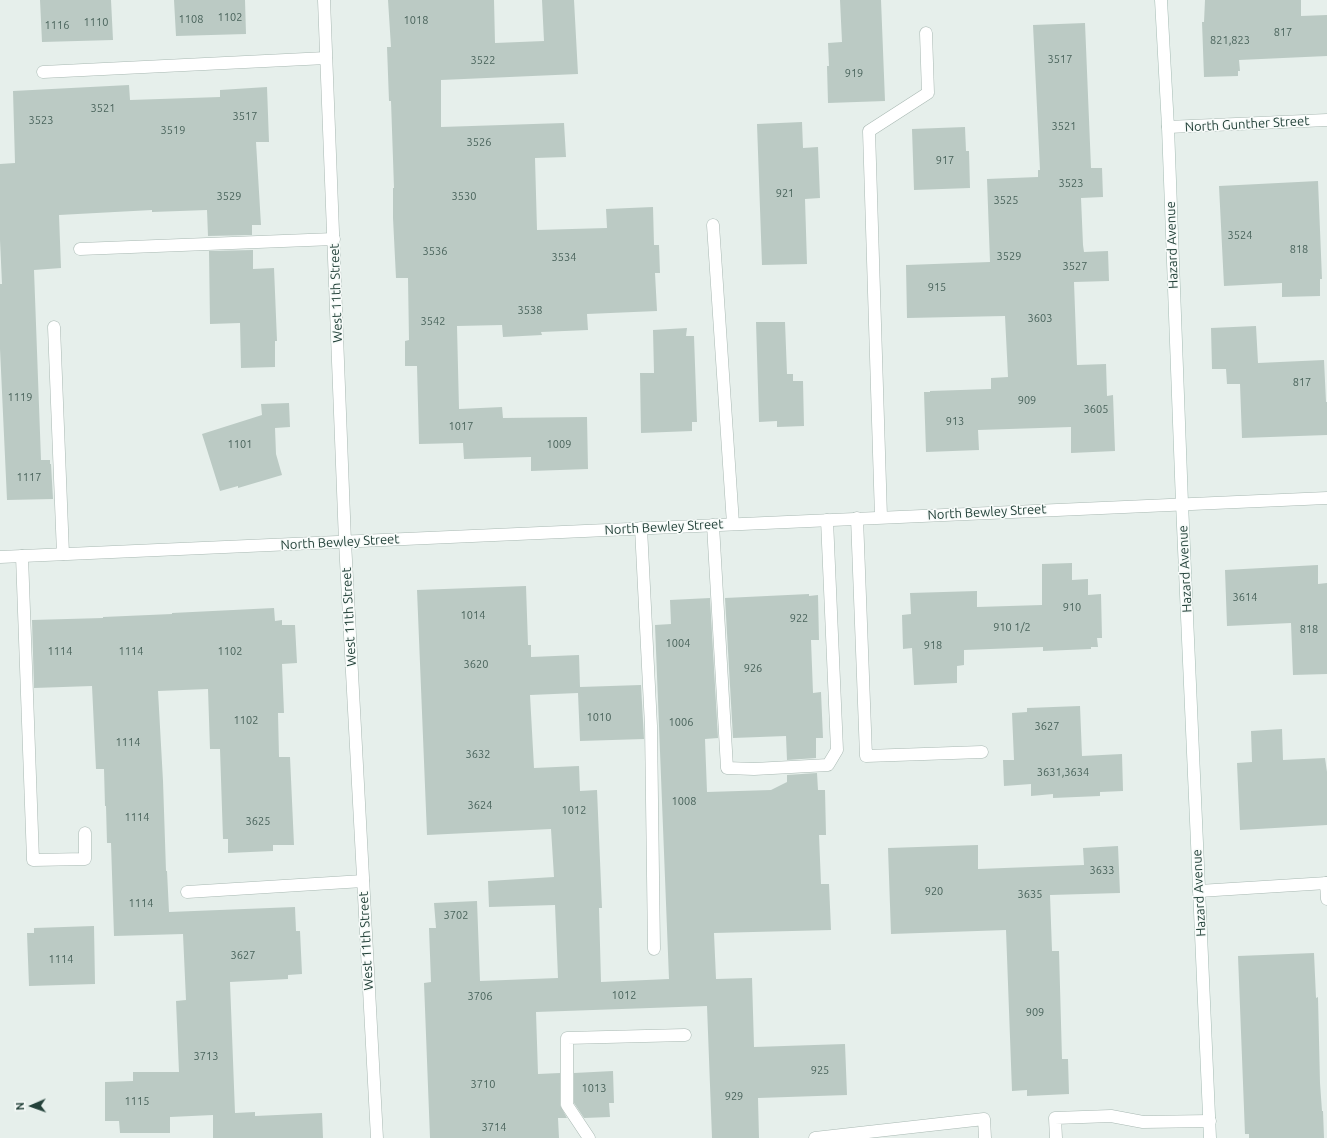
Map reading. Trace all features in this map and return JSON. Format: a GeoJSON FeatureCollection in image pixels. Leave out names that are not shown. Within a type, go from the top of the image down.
{"type":"FeatureCollection","features":[{"type":"Feature","properties":{"kind":"street","name":"West 11th Street"},"geometry":{"type":"LineString","coordinates":[[324,0],[345,542],[377,1138]]}},
{"type":"Feature","properties":{"kind":"street","name":"Hazard Avenue"},"geometry":{"type":"LineString","coordinates":[[1161,0],[1168,127],[1182,504],[1210,1138]]}},
{"type":"Feature","properties":{"kind":"street"},"geometry":{"type":"LineString","coordinates":[[881,517],[869,131],[928,93],[926,33]]}},
{"type":"Feature","properties":{"kind":"street"},"geometry":{"type":"LineString","coordinates":[[43,72],[326,58]]}},
{"type":"Feature","properties":{"kind":"street","name":"North Gunther Street"},"geometry":{"type":"LineString","coordinates":[[1168,127],[1327,120]]}},
{"type":"Feature","properties":{"kind":"street"},"geometry":{"type":"LineString","coordinates":[[713,225],[733,524]]}},
{"type":"Feature","properties":{"kind":"street"},"geometry":{"type":"LineString","coordinates":[[80,249],[334,239]]}},
{"type":"Feature","properties":{"kind":"street"},"geometry":{"type":"LineString","coordinates":[[54,327],[63,554]]}},
{"type":"Feature","properties":{"kind":"street","name":"North Bewley Street"},"geometry":{"type":"LineString","coordinates":[[0,557],[1327,498]]}},
{"type":"Feature","properties":{"kind":"street"},"geometry":{"type":"LineString","coordinates":[[857,518],[866,756],[982,752]]}},
{"type":"Feature","properties":{"kind":"street"},"geometry":{"type":"LineString","coordinates":[[713,525],[727,768],[761,768],[828,765],[837,750],[826,520]]}},
{"type":"Feature","properties":{"kind":"street"},"geometry":{"type":"LineString","coordinates":[[641,528],[651,726],[654,949]]}},
{"type":"Feature","properties":{"kind":"street"},"geometry":{"type":"LineString","coordinates":[[22,556],[33,860],[86,859],[86,833]]}},
{"type":"Feature","properties":{"kind":"street"},"geometry":{"type":"LineString","coordinates":[[187,892],[363,881]]}},
{"type":"Feature","properties":{"kind":"street"},"geometry":{"type":"LineString","coordinates":[[1199,891],[1327,883],[1327,899]]}},
{"type":"Feature","properties":{"kind":"street"},"geometry":{"type":"LineString","coordinates":[[589,1138],[567,1105],[566,1038],[686,1035]]}},
{"type":"Feature","properties":{"kind":"street"},"geometry":{"type":"LineString","coordinates":[[1056,1138],[1055,1118],[1111,1116],[1143,1122],[1210,1121]]}},
{"type":"Feature","properties":{"kind":"street"},"geometry":{"type":"LineString","coordinates":[[815,1138],[984,1119],[985,1138]]}},
{"type":"Feature","properties":{"kind":"building"},"geometry":{"type":"Polygon","coordinates":[[[40,0],[111,0],[113,40],[42,42],[40,0]]]}},
{"type":"Feature","properties":{"kind":"building"},"geometry":{"type":"Polygon","coordinates":[[[174,0],[245,0],[246,34],[176,36],[174,0]]]}},
{"type":"Feature","properties":{"kind":"building"},"geometry":{"type":"Polygon","coordinates":[[[388,0],[494,0],[495,43],[544,41],[542,0],[574,0],[578,74],[441,80],[441,127],[564,123],[566,157],[535,158],[537,230],[607,228],[606,209],[653,207],[654,245],[659,245],[660,273],[655,273],[657,311],[587,314],[588,330],[541,332],[542,335],[503,337],[502,325],[457,326],[459,409],[502,407],[503,418],[587,417],[588,469],[531,471],[531,457],[464,459],[463,443],[419,444],[417,366],[405,366],[405,341],[409,340],[408,278],[396,278],[393,218],[394,188],[391,101],[389,101],[387,47],[391,47],[388,0]]]}},
{"type":"Feature","properties":{"kind":"building"},"geometry":{"type":"Polygon","coordinates":[[[840,0],[881,0],[885,101],[828,103],[828,43],[842,42],[840,0]]]}},
{"type":"Feature","properties":{"kind":"building"},"geometry":{"type":"Polygon","coordinates":[[[1205,0],[1301,0],[1301,16],[1327,15],[1327,56],[1239,60],[1240,71],[1238,71],[1238,76],[1204,77],[1202,22],[1204,22],[1205,0]]]}},
{"type":"Feature","properties":{"kind":"building"},"geometry":{"type":"Polygon","coordinates":[[[1085,23],[1091,168],[1102,168],[1103,197],[1081,198],[1083,245],[1084,252],[1108,251],[1109,281],[1074,282],[1077,365],[1106,364],[1107,396],[1113,395],[1115,451],[1071,453],[1071,427],[978,430],[979,450],[926,452],[924,392],[991,389],[991,378],[1008,377],[1005,316],[907,318],[906,265],[990,262],[987,179],[1038,177],[1038,170],[1040,170],[1033,25],[1085,23]]]}},
{"type":"Feature","properties":{"kind":"building"},"geometry":{"type":"Polygon","coordinates":[[[129,85],[130,100],[220,97],[220,90],[267,87],[269,142],[256,142],[261,225],[252,225],[252,235],[208,236],[207,210],[152,212],[152,210],[59,215],[61,268],[34,270],[41,460],[50,460],[53,499],[7,500],[0,349],[0,284],[2,284],[0,240],[0,164],[15,163],[13,91],[129,85]]]}},
{"type":"Feature","properties":{"kind":"building"},"geometry":{"type":"Polygon","coordinates":[[[802,122],[803,148],[818,147],[820,198],[805,199],[807,264],[762,265],[757,124],[802,122]]]}},
{"type":"Feature","properties":{"kind":"building"},"geometry":{"type":"Polygon","coordinates":[[[965,127],[966,151],[969,151],[970,188],[914,190],[912,129],[965,127]]]}},
{"type":"Feature","properties":{"kind":"building"},"geometry":{"type":"Polygon","coordinates":[[[1318,181],[1322,279],[1320,279],[1320,296],[1282,297],[1282,283],[1224,286],[1219,186],[1318,181]]]}},
{"type":"Feature","properties":{"kind":"building"},"geometry":{"type":"Polygon","coordinates":[[[253,250],[253,269],[274,268],[277,341],[275,341],[275,367],[241,368],[240,323],[210,324],[209,251],[253,250]]]}},
{"type":"Feature","properties":{"kind":"building"},"geometry":{"type":"Polygon","coordinates":[[[756,322],[785,322],[787,374],[793,374],[793,381],[803,381],[804,426],[777,427],[777,421],[759,422],[756,322]]]}},
{"type":"Feature","properties":{"kind":"building"},"geometry":{"type":"Polygon","coordinates":[[[1256,326],[1258,363],[1324,360],[1327,402],[1327,435],[1242,438],[1240,384],[1227,384],[1226,369],[1212,369],[1211,328],[1256,326]]]}},
{"type":"Feature","properties":{"kind":"building"},"geometry":{"type":"Polygon","coordinates":[[[687,328],[686,336],[694,336],[697,422],[692,422],[692,431],[641,433],[640,373],[654,373],[653,330],[687,328]]]}},
{"type":"Feature","properties":{"kind":"building"},"geometry":{"type":"Polygon","coordinates":[[[289,403],[290,427],[275,428],[276,454],[282,475],[238,488],[238,486],[220,491],[202,434],[262,415],[261,404],[289,403]]]}},
{"type":"Feature","properties":{"kind":"building"},"geometry":{"type":"Polygon","coordinates":[[[1072,563],[1072,580],[1088,579],[1088,595],[1101,594],[1102,638],[1097,638],[1098,647],[1091,647],[1091,649],[1043,651],[1043,647],[964,650],[964,665],[957,666],[957,683],[914,685],[912,648],[903,649],[902,615],[911,614],[910,593],[977,591],[977,607],[1042,605],[1042,564],[1072,563]]]}},
{"type":"Feature","properties":{"kind":"building"},"geometry":{"type":"Polygon","coordinates":[[[1318,565],[1318,584],[1327,583],[1327,674],[1293,675],[1291,623],[1227,626],[1225,570],[1318,565]]]}},
{"type":"Feature","properties":{"kind":"building"},"geometry":{"type":"Polygon","coordinates":[[[526,586],[528,645],[531,645],[531,657],[579,655],[580,687],[641,685],[644,739],[580,741],[578,693],[530,695],[534,768],[579,766],[580,791],[597,790],[602,908],[599,908],[601,982],[669,979],[655,625],[671,624],[670,600],[710,598],[718,738],[705,739],[707,792],[771,790],[787,782],[787,775],[817,773],[818,790],[825,790],[826,835],[819,835],[821,884],[829,884],[831,930],[714,933],[716,979],[752,978],[754,1047],[845,1044],[847,1095],[758,1098],[759,1138],[712,1138],[707,1006],[536,1012],[538,1074],[560,1073],[560,1105],[567,1118],[558,1118],[559,1138],[430,1138],[424,983],[431,982],[429,928],[436,928],[434,903],[477,901],[480,981],[558,978],[555,905],[489,907],[488,881],[554,877],[551,829],[427,835],[417,590],[526,586]]]}},
{"type":"Feature","properties":{"kind":"building"},"geometry":{"type":"Polygon","coordinates":[[[809,594],[809,596],[818,595],[819,640],[811,640],[813,693],[821,692],[823,738],[816,738],[816,758],[787,760],[786,736],[733,738],[725,598],[809,594]]]}},
{"type":"Feature","properties":{"kind":"building"},"geometry":{"type":"Polygon","coordinates":[[[274,608],[275,621],[282,620],[282,625],[295,625],[297,663],[282,664],[284,713],[278,713],[279,757],[290,757],[294,845],[273,845],[273,851],[228,853],[228,839],[223,839],[220,749],[210,749],[208,689],[158,691],[169,912],[295,907],[296,931],[300,931],[302,974],[288,975],[288,979],[230,982],[235,1113],[255,1112],[255,1116],[322,1113],[323,1138],[213,1138],[213,1115],[170,1117],[170,1133],[120,1133],[119,1121],[105,1121],[105,1082],[133,1081],[133,1072],[179,1072],[176,1001],[186,1000],[183,934],[114,936],[111,843],[107,843],[104,769],[96,769],[92,686],[34,688],[32,620],[103,618],[274,608]]]}},
{"type":"Feature","properties":{"kind":"building"},"geometry":{"type":"Polygon","coordinates":[[[1080,706],[1082,756],[1122,754],[1123,791],[1100,792],[1100,796],[1053,798],[1053,794],[1031,796],[1031,784],[1004,786],[1003,760],[1014,760],[1012,713],[1027,712],[1027,708],[1080,706]]]}},
{"type":"Feature","properties":{"kind":"building"},"geometry":{"type":"Polygon","coordinates":[[[1282,729],[1283,760],[1325,758],[1327,772],[1327,825],[1240,830],[1237,763],[1252,762],[1251,731],[1282,729]]]}},
{"type":"Feature","properties":{"kind":"building"},"geometry":{"type":"Polygon","coordinates":[[[978,845],[978,869],[1084,865],[1083,848],[1118,846],[1120,893],[1050,895],[1052,951],[1059,951],[1062,1059],[1068,1059],[1069,1094],[1027,1096],[1027,1090],[1012,1091],[1006,930],[891,934],[888,848],[978,845]]]}},
{"type":"Feature","properties":{"kind":"building"},"geometry":{"type":"Polygon","coordinates":[[[94,926],[95,984],[29,986],[27,933],[34,933],[34,928],[94,926]]]}},
{"type":"Feature","properties":{"kind":"building"},"geometry":{"type":"Polygon","coordinates":[[[1314,953],[1316,998],[1318,997],[1320,1083],[1324,1138],[1249,1138],[1249,1134],[1245,1134],[1238,956],[1314,953]]]}},
{"type":"Feature","properties":{"kind":"building"},"geometry":{"type":"Polygon","coordinates":[[[613,1071],[614,1103],[609,1103],[610,1117],[584,1118],[574,1103],[574,1073],[613,1071]]]}}]}
